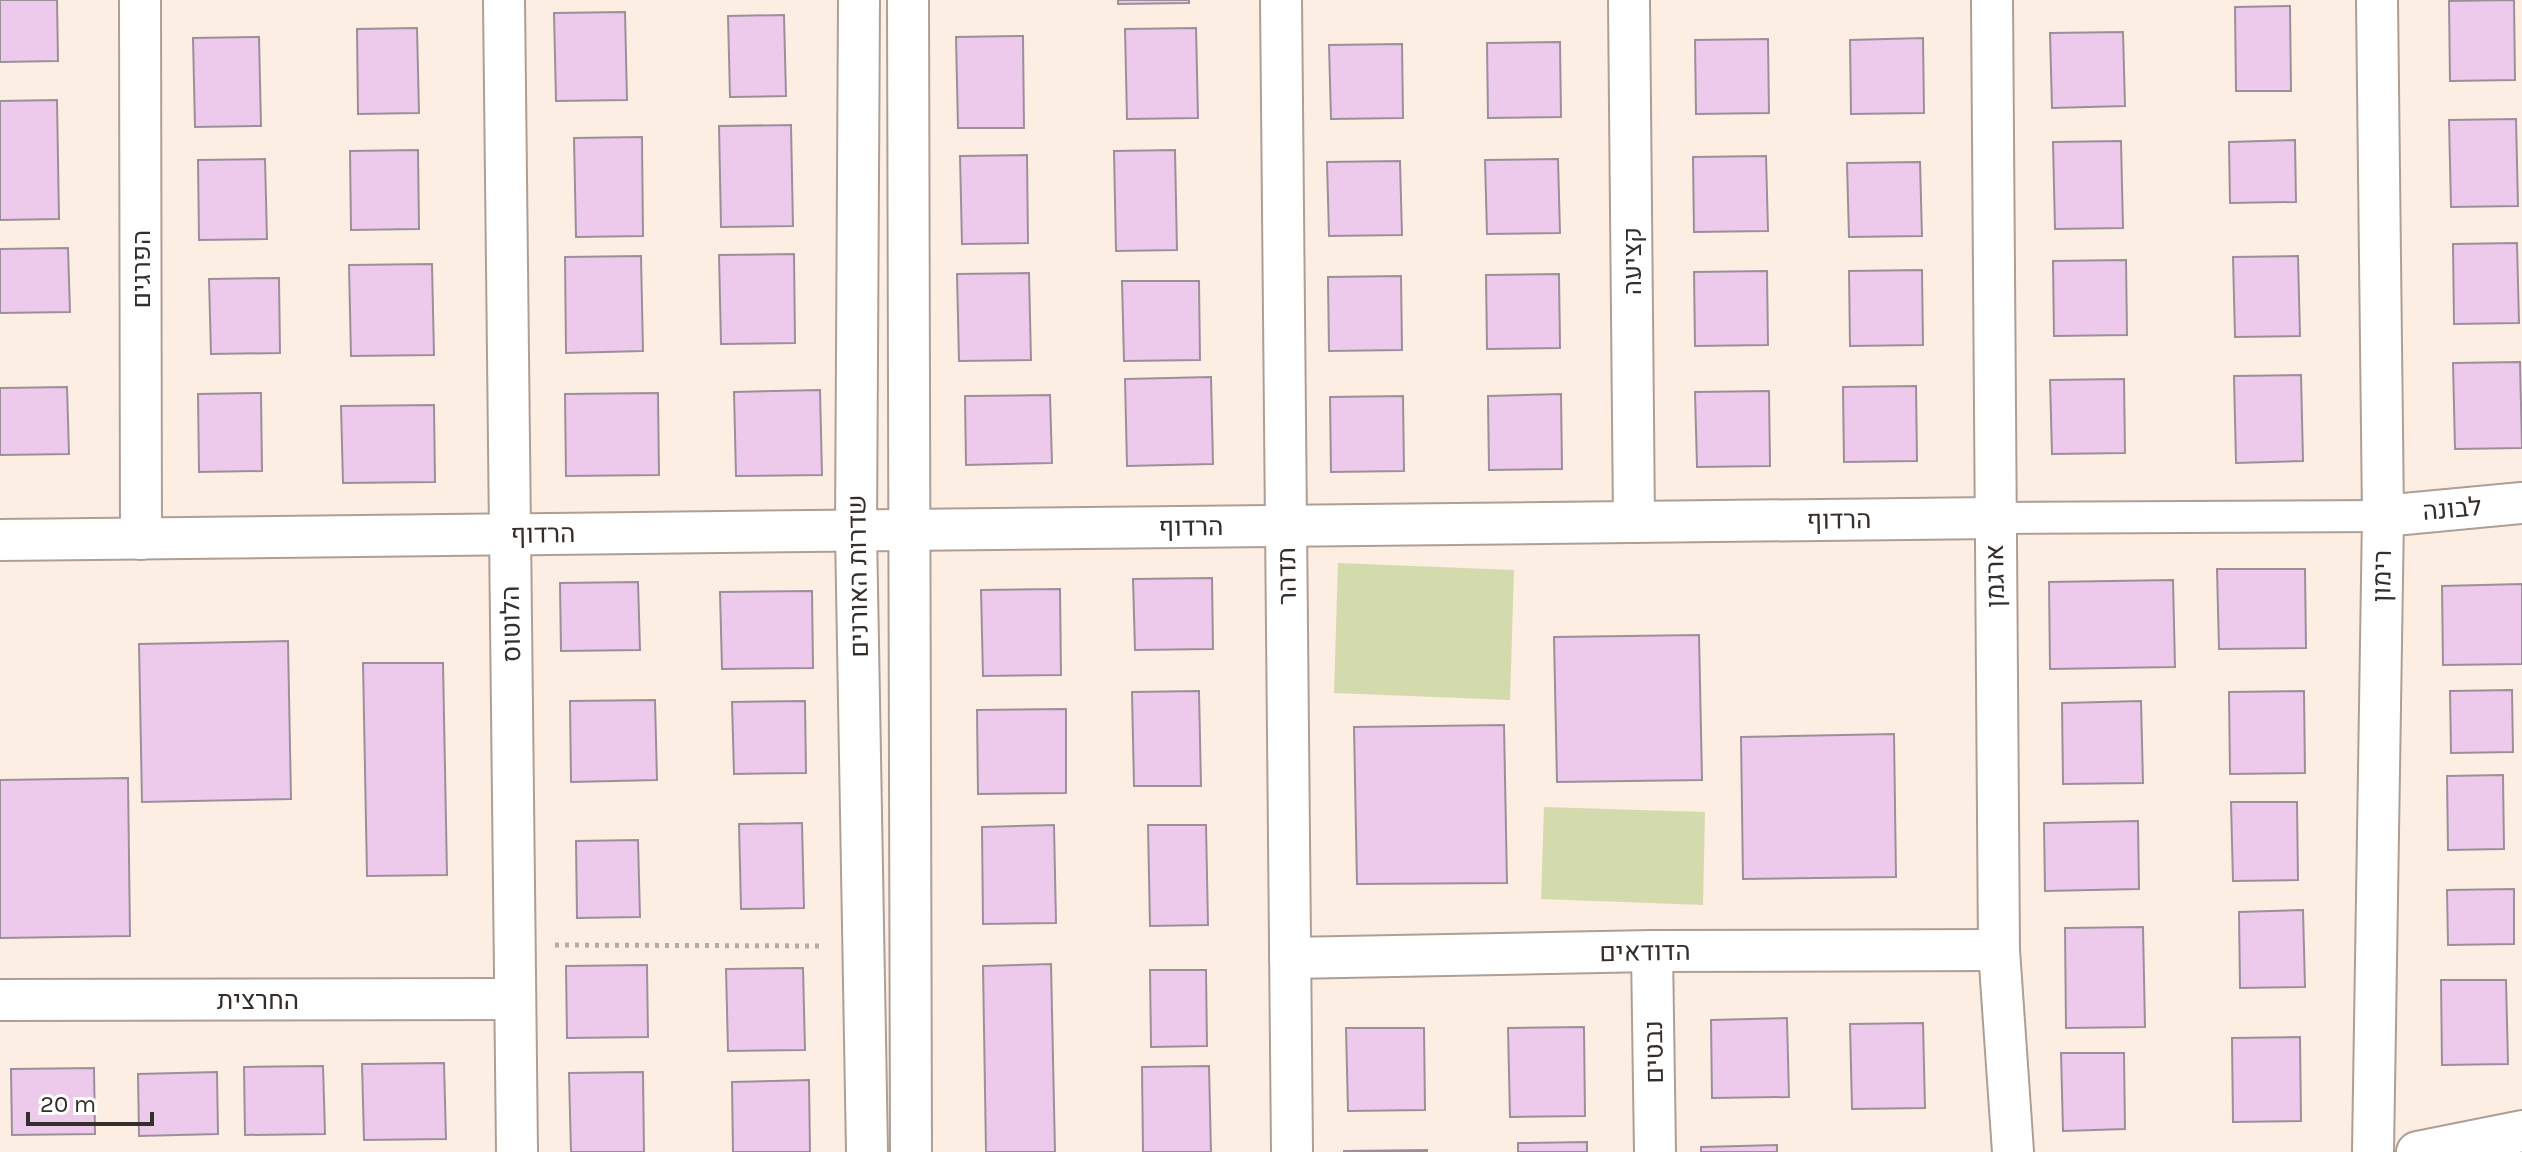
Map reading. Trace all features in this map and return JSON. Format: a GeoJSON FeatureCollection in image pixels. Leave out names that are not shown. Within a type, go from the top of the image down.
{"type":"FeatureCollection","features":[{"type":"Feature","properties":{"kind":"street","name":"הפרגים"},"geometry":{"type":"LineString","coordinates":[[140,0],[141,539]]}},
{"type":"Feature","properties":{"kind":"street","name":"הלוטוס"},"geometry":{"type":"LineString","coordinates":[[504,0],[517,1152]]}},
{"type":"Feature","properties":{"kind":"street","name":"שדרות האורנים"},"geometry":{"type":"LineString","coordinates":[[859,0],[856,531],[867,1152]]}},
{"type":"Feature","properties":{"kind":"street","name":"שדרות האורנים"},"geometry":{"type":"LineString","coordinates":[[908,0],[911,1152]]}},
{"type":"Feature","properties":{"kind":"street","name":"תדהר"},"geometry":{"type":"LineString","coordinates":[[1281,0],[1292,1152]]}},
{"type":"Feature","properties":{"kind":"street","name":"קציעה"},"geometry":{"type":"LineString","coordinates":[[1629,0],[1634,522]]}},
{"type":"Feature","properties":{"kind":"street","name":"ארגמן"},"geometry":{"type":"LineString","coordinates":[[1992,0],[1999,950],[2013,1152]]}},
{"type":"Feature","properties":{"kind":"street","name":"רימון"},"geometry":{"type":"LineString","coordinates":[[2373,1152],[2383,516],[2377,0]]}},
{"type":"Feature","properties":{"kind":"street","name":"לבונה"},"geometry":{"type":"LineString","coordinates":[[2383,516],[2522,503]]}},
{"type":"Feature","properties":{"kind":"street","name":"הרדוף"},"geometry":{"type":"LineString","coordinates":[[0,540],[2383,516]]}},
{"type":"Feature","properties":{"kind":"street","name":"הדודאים"},"geometry":{"type":"LineString","coordinates":[[1290,958],[1652,951],[1999,950]]}},
{"type":"Feature","properties":{"kind":"street","name":"נבטים"},"geometry":{"type":"LineString","coordinates":[[1652,951],[1655,1152]]}},
{"type":"Feature","properties":{"kind":"street","name":"החרצית"},"geometry":{"type":"LineString","coordinates":[[0,1000],[515,999]]}},
{"type":"Feature","properties":{"kind":"street"},"geometry":{"type":"LineString","coordinates":[[2417,1152],[2522,1131]]}},
{"type":"Feature","properties":{"kind":"path"},"geometry":{"type":"LineString","coordinates":[[514,945],[864,946]]}},
{"type":"Feature","properties":{"kind":"green space"},"geometry":{"type":"Polygon","coordinates":[[[1338,563],[1514,570],[1510,700],[1334,693],[1338,563]]]}},
{"type":"Feature","properties":{"kind":"green space"},"geometry":{"type":"Polygon","coordinates":[[[1544,807],[1705,812],[1703,905],[1541,899],[1544,807]]]}},
{"type":"Feature","properties":{"kind":"building"},"geometry":{"type":"Polygon","coordinates":[[[0,0],[57,0],[58,61],[0,62],[0,0]]]}},
{"type":"Feature","properties":{"kind":"building"},"geometry":{"type":"Polygon","coordinates":[[[1118,0],[1189,0],[1189,3],[1118,4],[1118,0]]]}},
{"type":"Feature","properties":{"kind":"building"},"geometry":{"type":"Polygon","coordinates":[[[2514,0],[2515,80],[2450,81],[2449,1],[2514,0]]]}},
{"type":"Feature","properties":{"kind":"building"},"geometry":{"type":"Polygon","coordinates":[[[2290,6],[2291,91],[2236,91],[2235,7],[2290,6]]]}},
{"type":"Feature","properties":{"kind":"building"},"geometry":{"type":"Polygon","coordinates":[[[625,12],[627,100],[556,101],[554,13],[625,12]]]}},
{"type":"Feature","properties":{"kind":"building"},"geometry":{"type":"Polygon","coordinates":[[[784,15],[786,96],[730,97],[728,16],[784,15]]]}},
{"type":"Feature","properties":{"kind":"building"},"geometry":{"type":"Polygon","coordinates":[[[417,28],[419,113],[358,114],[357,29],[417,28]]]}},
{"type":"Feature","properties":{"kind":"building"},"geometry":{"type":"Polygon","coordinates":[[[1196,28],[1198,118],[1127,119],[1125,29],[1196,28]]]}},
{"type":"Feature","properties":{"kind":"building"},"geometry":{"type":"Polygon","coordinates":[[[2123,32],[2125,106],[2052,108],[2050,33],[2123,32]]]}},
{"type":"Feature","properties":{"kind":"building"},"geometry":{"type":"Polygon","coordinates":[[[1023,36],[1024,128],[958,128],[956,37],[1023,36]]]}},
{"type":"Feature","properties":{"kind":"building"},"geometry":{"type":"Polygon","coordinates":[[[259,37],[261,126],[195,127],[193,38],[259,37]]]}},
{"type":"Feature","properties":{"kind":"building"},"geometry":{"type":"Polygon","coordinates":[[[1923,38],[1924,113],[1851,114],[1850,40],[1923,38]]]}},
{"type":"Feature","properties":{"kind":"building"},"geometry":{"type":"Polygon","coordinates":[[[1768,39],[1769,113],[1696,114],[1695,40],[1768,39]]]}},
{"type":"Feature","properties":{"kind":"building"},"geometry":{"type":"Polygon","coordinates":[[[1560,42],[1561,117],[1488,118],[1487,43],[1560,42]]]}},
{"type":"Feature","properties":{"kind":"building"},"geometry":{"type":"Polygon","coordinates":[[[1402,44],[1403,118],[1331,119],[1329,45],[1402,44]]]}},
{"type":"Feature","properties":{"kind":"building"},"geometry":{"type":"Polygon","coordinates":[[[57,100],[59,219],[0,220],[0,101],[57,100]]]}},
{"type":"Feature","properties":{"kind":"building"},"geometry":{"type":"Polygon","coordinates":[[[2516,119],[2518,206],[2451,207],[2449,120],[2516,119]]]}},
{"type":"Feature","properties":{"kind":"building"},"geometry":{"type":"Polygon","coordinates":[[[791,125],[793,226],[721,227],[719,126],[791,125]]]}},
{"type":"Feature","properties":{"kind":"building"},"geometry":{"type":"Polygon","coordinates":[[[642,137],[643,236],[576,237],[574,138],[642,137]]]}},
{"type":"Feature","properties":{"kind":"building"},"geometry":{"type":"Polygon","coordinates":[[[2295,140],[2296,202],[2230,203],[2229,142],[2295,140]]]}},
{"type":"Feature","properties":{"kind":"building"},"geometry":{"type":"Polygon","coordinates":[[[2121,141],[2123,228],[2055,229],[2053,142],[2121,141]]]}},
{"type":"Feature","properties":{"kind":"building"},"geometry":{"type":"Polygon","coordinates":[[[418,150],[419,229],[351,230],[350,151],[418,150]]]}},
{"type":"Feature","properties":{"kind":"building"},"geometry":{"type":"Polygon","coordinates":[[[1175,150],[1177,250],[1116,251],[1114,151],[1175,150]]]}},
{"type":"Feature","properties":{"kind":"building"},"geometry":{"type":"Polygon","coordinates":[[[1027,155],[1028,243],[962,244],[960,156],[1027,155]]]}},
{"type":"Feature","properties":{"kind":"building"},"geometry":{"type":"Polygon","coordinates":[[[1766,156],[1768,231],[1694,232],[1693,157],[1766,156]]]}},
{"type":"Feature","properties":{"kind":"building"},"geometry":{"type":"Polygon","coordinates":[[[265,159],[267,239],[199,240],[198,160],[265,159]]]}},
{"type":"Feature","properties":{"kind":"building"},"geometry":{"type":"Polygon","coordinates":[[[1558,159],[1560,233],[1487,234],[1485,160],[1558,159]]]}},
{"type":"Feature","properties":{"kind":"building"},"geometry":{"type":"Polygon","coordinates":[[[1400,161],[1402,235],[1329,236],[1327,162],[1400,161]]]}},
{"type":"Feature","properties":{"kind":"building"},"geometry":{"type":"Polygon","coordinates":[[[1920,162],[1922,236],[1849,237],[1847,163],[1920,162]]]}},
{"type":"Feature","properties":{"kind":"building"},"geometry":{"type":"Polygon","coordinates":[[[2517,243],[2519,323],[2454,324],[2453,244],[2517,243]]]}},
{"type":"Feature","properties":{"kind":"building"},"geometry":{"type":"Polygon","coordinates":[[[68,248],[70,312],[0,313],[0,249],[68,248]]]}},
{"type":"Feature","properties":{"kind":"building"},"geometry":{"type":"Polygon","coordinates":[[[794,254],[795,343],[721,344],[719,255],[794,254]]]}},
{"type":"Feature","properties":{"kind":"building"},"geometry":{"type":"Polygon","coordinates":[[[641,256],[643,351],[566,353],[565,257],[641,256]]]}},
{"type":"Feature","properties":{"kind":"building"},"geometry":{"type":"Polygon","coordinates":[[[2298,256],[2300,336],[2235,337],[2233,257],[2298,256]]]}},
{"type":"Feature","properties":{"kind":"building"},"geometry":{"type":"Polygon","coordinates":[[[2126,260],[2127,335],[2054,336],[2053,261],[2126,260]]]}},
{"type":"Feature","properties":{"kind":"building"},"geometry":{"type":"Polygon","coordinates":[[[432,264],[434,355],[351,356],[349,265],[432,264]]]}},
{"type":"Feature","properties":{"kind":"building"},"geometry":{"type":"Polygon","coordinates":[[[1922,270],[1923,345],[1850,346],[1849,271],[1922,270]]]}},
{"type":"Feature","properties":{"kind":"building"},"geometry":{"type":"Polygon","coordinates":[[[1767,271],[1768,345],[1695,346],[1694,272],[1767,271]]]}},
{"type":"Feature","properties":{"kind":"building"},"geometry":{"type":"Polygon","coordinates":[[[1029,273],[1031,360],[959,361],[957,274],[1029,273]]]}},
{"type":"Feature","properties":{"kind":"building"},"geometry":{"type":"Polygon","coordinates":[[[1559,274],[1560,348],[1487,349],[1486,275],[1559,274]]]}},
{"type":"Feature","properties":{"kind":"building"},"geometry":{"type":"Polygon","coordinates":[[[1401,276],[1402,350],[1329,351],[1328,277],[1401,276]]]}},
{"type":"Feature","properties":{"kind":"building"},"geometry":{"type":"Polygon","coordinates":[[[279,278],[280,353],[211,354],[209,279],[279,278]]]}},
{"type":"Feature","properties":{"kind":"building"},"geometry":{"type":"Polygon","coordinates":[[[1122,281],[1199,281],[1200,360],[1124,361],[1122,281]]]}},
{"type":"Feature","properties":{"kind":"building"},"geometry":{"type":"Polygon","coordinates":[[[2520,362],[2522,448],[2455,449],[2453,363],[2520,362]]]}},
{"type":"Feature","properties":{"kind":"building"},"geometry":{"type":"Polygon","coordinates":[[[2301,375],[2303,461],[2236,463],[2234,376],[2301,375]]]}},
{"type":"Feature","properties":{"kind":"building"},"geometry":{"type":"Polygon","coordinates":[[[1211,377],[1213,464],[1127,466],[1125,379],[1211,377]]]}},
{"type":"Feature","properties":{"kind":"building"},"geometry":{"type":"Polygon","coordinates":[[[2124,379],[2125,453],[2052,454],[2050,380],[2124,379]]]}},
{"type":"Feature","properties":{"kind":"building"},"geometry":{"type":"Polygon","coordinates":[[[1916,386],[1917,461],[1844,462],[1843,387],[1916,386]]]}},
{"type":"Feature","properties":{"kind":"building"},"geometry":{"type":"Polygon","coordinates":[[[67,387],[69,454],[0,455],[0,388],[67,387]]]}},
{"type":"Feature","properties":{"kind":"building"},"geometry":{"type":"Polygon","coordinates":[[[820,390],[822,475],[736,476],[734,392],[820,390]]]}},
{"type":"Feature","properties":{"kind":"building"},"geometry":{"type":"Polygon","coordinates":[[[1769,391],[1770,466],[1697,467],[1695,392],[1769,391]]]}},
{"type":"Feature","properties":{"kind":"building"},"geometry":{"type":"Polygon","coordinates":[[[261,393],[262,471],[199,472],[198,394],[261,393]]]}},
{"type":"Feature","properties":{"kind":"building"},"geometry":{"type":"Polygon","coordinates":[[[658,393],[659,475],[566,476],[565,394],[658,393]]]}},
{"type":"Feature","properties":{"kind":"building"},"geometry":{"type":"Polygon","coordinates":[[[1561,394],[1562,469],[1489,470],[1488,396],[1561,394]]]}},
{"type":"Feature","properties":{"kind":"building"},"geometry":{"type":"Polygon","coordinates":[[[1050,395],[1052,463],[966,465],[965,396],[1050,395]]]}},
{"type":"Feature","properties":{"kind":"building"},"geometry":{"type":"Polygon","coordinates":[[[1403,396],[1404,471],[1331,472],[1330,397],[1403,396]]]}},
{"type":"Feature","properties":{"kind":"building"},"geometry":{"type":"Polygon","coordinates":[[[434,405],[435,482],[343,483],[341,406],[434,405]]]}},
{"type":"Feature","properties":{"kind":"building"},"geometry":{"type":"Polygon","coordinates":[[[2217,569],[2305,569],[2306,648],[2219,649],[2217,569]]]}},
{"type":"Feature","properties":{"kind":"building"},"geometry":{"type":"Polygon","coordinates":[[[1212,578],[1213,649],[1135,650],[1133,579],[1212,578]]]}},
{"type":"Feature","properties":{"kind":"building"},"geometry":{"type":"Polygon","coordinates":[[[2173,580],[2175,667],[2050,669],[2049,582],[2173,580]]]}},
{"type":"Feature","properties":{"kind":"building"},"geometry":{"type":"Polygon","coordinates":[[[638,582],[640,650],[561,651],[560,583],[638,582]]]}},
{"type":"Feature","properties":{"kind":"building"},"geometry":{"type":"Polygon","coordinates":[[[2522,584],[2522,664],[2443,665],[2442,586],[2522,584]]]}},
{"type":"Feature","properties":{"kind":"building"},"geometry":{"type":"Polygon","coordinates":[[[1060,589],[1061,675],[983,676],[981,590],[1060,589]]]}},
{"type":"Feature","properties":{"kind":"building"},"geometry":{"type":"Polygon","coordinates":[[[812,591],[813,668],[722,669],[720,592],[812,591]]]}},
{"type":"Feature","properties":{"kind":"building"},"geometry":{"type":"Polygon","coordinates":[[[1699,635],[1702,780],[1557,782],[1554,637],[1699,635]]]}},
{"type":"Feature","properties":{"kind":"building"},"geometry":{"type":"Polygon","coordinates":[[[288,641],[291,799],[142,802],[139,644],[288,641]]]}},
{"type":"Feature","properties":{"kind":"building"},"geometry":{"type":"Polygon","coordinates":[[[363,663],[443,663],[447,875],[367,876],[363,663]]]}},
{"type":"Feature","properties":{"kind":"building"},"geometry":{"type":"Polygon","coordinates":[[[2512,690],[2513,752],[2451,753],[2450,691],[2512,690]]]}},
{"type":"Feature","properties":{"kind":"building"},"geometry":{"type":"Polygon","coordinates":[[[1199,691],[1201,786],[1134,786],[1132,692],[1199,691]]]}},
{"type":"Feature","properties":{"kind":"building"},"geometry":{"type":"Polygon","coordinates":[[[2304,691],[2305,773],[2230,774],[2229,692],[2304,691]]]}},
{"type":"Feature","properties":{"kind":"building"},"geometry":{"type":"Polygon","coordinates":[[[655,700],[657,780],[571,782],[570,701],[655,700]]]}},
{"type":"Feature","properties":{"kind":"building"},"geometry":{"type":"Polygon","coordinates":[[[805,701],[806,773],[734,774],[732,702],[805,701]]]}},
{"type":"Feature","properties":{"kind":"building"},"geometry":{"type":"Polygon","coordinates":[[[2141,701],[2143,783],[2063,784],[2062,703],[2141,701]]]}},
{"type":"Feature","properties":{"kind":"building"},"geometry":{"type":"Polygon","coordinates":[[[1066,709],[1066,793],[978,794],[977,710],[1066,709]]]}},
{"type":"Feature","properties":{"kind":"building"},"geometry":{"type":"Polygon","coordinates":[[[1504,725],[1507,883],[1357,884],[1354,727],[1504,725]]]}},
{"type":"Feature","properties":{"kind":"building"},"geometry":{"type":"Polygon","coordinates":[[[1894,734],[1896,877],[1743,879],[1741,737],[1894,734]]]}},
{"type":"Feature","properties":{"kind":"building"},"geometry":{"type":"Polygon","coordinates":[[[2503,775],[2504,849],[2448,850],[2447,776],[2503,775]]]}},
{"type":"Feature","properties":{"kind":"building"},"geometry":{"type":"Polygon","coordinates":[[[128,778],[130,936],[0,938],[0,780],[128,778]]]}},
{"type":"Feature","properties":{"kind":"building"},"geometry":{"type":"Polygon","coordinates":[[[2231,802],[2297,802],[2298,880],[2233,881],[2231,802]]]}},
{"type":"Feature","properties":{"kind":"building"},"geometry":{"type":"Polygon","coordinates":[[[2138,821],[2139,889],[2045,891],[2044,823],[2138,821]]]}},
{"type":"Feature","properties":{"kind":"building"},"geometry":{"type":"Polygon","coordinates":[[[802,823],[804,908],[741,909],[739,824],[802,823]]]}},
{"type":"Feature","properties":{"kind":"building"},"geometry":{"type":"Polygon","coordinates":[[[1054,825],[1056,923],[983,924],[982,827],[1054,825]]]}},
{"type":"Feature","properties":{"kind":"building"},"geometry":{"type":"Polygon","coordinates":[[[1148,825],[1206,825],[1208,925],[1150,926],[1148,825]]]}},
{"type":"Feature","properties":{"kind":"building"},"geometry":{"type":"Polygon","coordinates":[[[638,840],[640,917],[577,918],[576,841],[638,840]]]}},
{"type":"Feature","properties":{"kind":"building"},"geometry":{"type":"Polygon","coordinates":[[[2514,889],[2514,944],[2448,945],[2447,890],[2514,889]]]}},
{"type":"Feature","properties":{"kind":"building"},"geometry":{"type":"Polygon","coordinates":[[[2303,910],[2305,987],[2240,988],[2239,912],[2303,910]]]}},
{"type":"Feature","properties":{"kind":"building"},"geometry":{"type":"Polygon","coordinates":[[[2143,927],[2145,1027],[2066,1028],[2065,928],[2143,927]]]}},
{"type":"Feature","properties":{"kind":"building"},"geometry":{"type":"Polygon","coordinates":[[[1051,964],[1055,1152],[986,1152],[983,966],[1051,964]]]}},
{"type":"Feature","properties":{"kind":"building"},"geometry":{"type":"Polygon","coordinates":[[[647,965],[648,1037],[567,1038],[566,966],[647,965]]]}},
{"type":"Feature","properties":{"kind":"building"},"geometry":{"type":"Polygon","coordinates":[[[803,968],[805,1050],[728,1051],[726,969],[803,968]]]}},
{"type":"Feature","properties":{"kind":"building"},"geometry":{"type":"Polygon","coordinates":[[[1150,970],[1206,970],[1207,1046],[1151,1047],[1150,970]]]}},
{"type":"Feature","properties":{"kind":"building"},"geometry":{"type":"Polygon","coordinates":[[[2441,980],[2506,980],[2508,1064],[2442,1065],[2441,980]]]}},
{"type":"Feature","properties":{"kind":"building"},"geometry":{"type":"Polygon","coordinates":[[[1787,1018],[1789,1097],[1712,1098],[1711,1020],[1787,1018]]]}},
{"type":"Feature","properties":{"kind":"building"},"geometry":{"type":"Polygon","coordinates":[[[1923,1023],[1925,1108],[1852,1109],[1850,1024],[1923,1023]]]}},
{"type":"Feature","properties":{"kind":"building"},"geometry":{"type":"Polygon","coordinates":[[[1584,1027],[1585,1116],[1510,1117],[1508,1028],[1584,1027]]]}},
{"type":"Feature","properties":{"kind":"building"},"geometry":{"type":"Polygon","coordinates":[[[1346,1028],[1424,1028],[1425,1110],[1348,1111],[1346,1028]]]}},
{"type":"Feature","properties":{"kind":"building"},"geometry":{"type":"Polygon","coordinates":[[[2300,1037],[2301,1121],[2233,1122],[2232,1038],[2300,1037]]]}},
{"type":"Feature","properties":{"kind":"building"},"geometry":{"type":"Polygon","coordinates":[[[2061,1053],[2124,1053],[2125,1129],[2063,1131],[2061,1053]]]}},
{"type":"Feature","properties":{"kind":"building"},"geometry":{"type":"Polygon","coordinates":[[[444,1063],[446,1139],[364,1140],[362,1064],[444,1063]]]}},
{"type":"Feature","properties":{"kind":"building"},"geometry":{"type":"Polygon","coordinates":[[[323,1066],[325,1134],[245,1135],[244,1067],[323,1066]]]}},
{"type":"Feature","properties":{"kind":"building"},"geometry":{"type":"Polygon","coordinates":[[[1209,1066],[1211,1152],[1143,1152],[1142,1067],[1209,1066]]]}},
{"type":"Feature","properties":{"kind":"building"},"geometry":{"type":"Polygon","coordinates":[[[94,1068],[95,1134],[12,1135],[11,1069],[94,1068]]]}},
{"type":"Feature","properties":{"kind":"building"},"geometry":{"type":"Polygon","coordinates":[[[217,1072],[218,1134],[139,1136],[138,1074],[217,1072]]]}},
{"type":"Feature","properties":{"kind":"building"},"geometry":{"type":"Polygon","coordinates":[[[643,1072],[644,1152],[571,1152],[569,1073],[643,1072]]]}},
{"type":"Feature","properties":{"kind":"building"},"geometry":{"type":"Polygon","coordinates":[[[809,1080],[810,1152],[733,1152],[732,1082],[809,1080]]]}},
{"type":"Feature","properties":{"kind":"building"},"geometry":{"type":"Polygon","coordinates":[[[1587,1142],[1587,1152],[1518,1152],[1518,1143],[1587,1142]]]}},
{"type":"Feature","properties":{"kind":"building"},"geometry":{"type":"Polygon","coordinates":[[[1777,1145],[1777,1152],[1701,1152],[1701,1147],[1777,1145]]]}},
{"type":"Feature","properties":{"kind":"building"},"geometry":{"type":"Polygon","coordinates":[[[1427,1150],[1427,1152],[1343,1151],[1427,1150]]]}}]}
